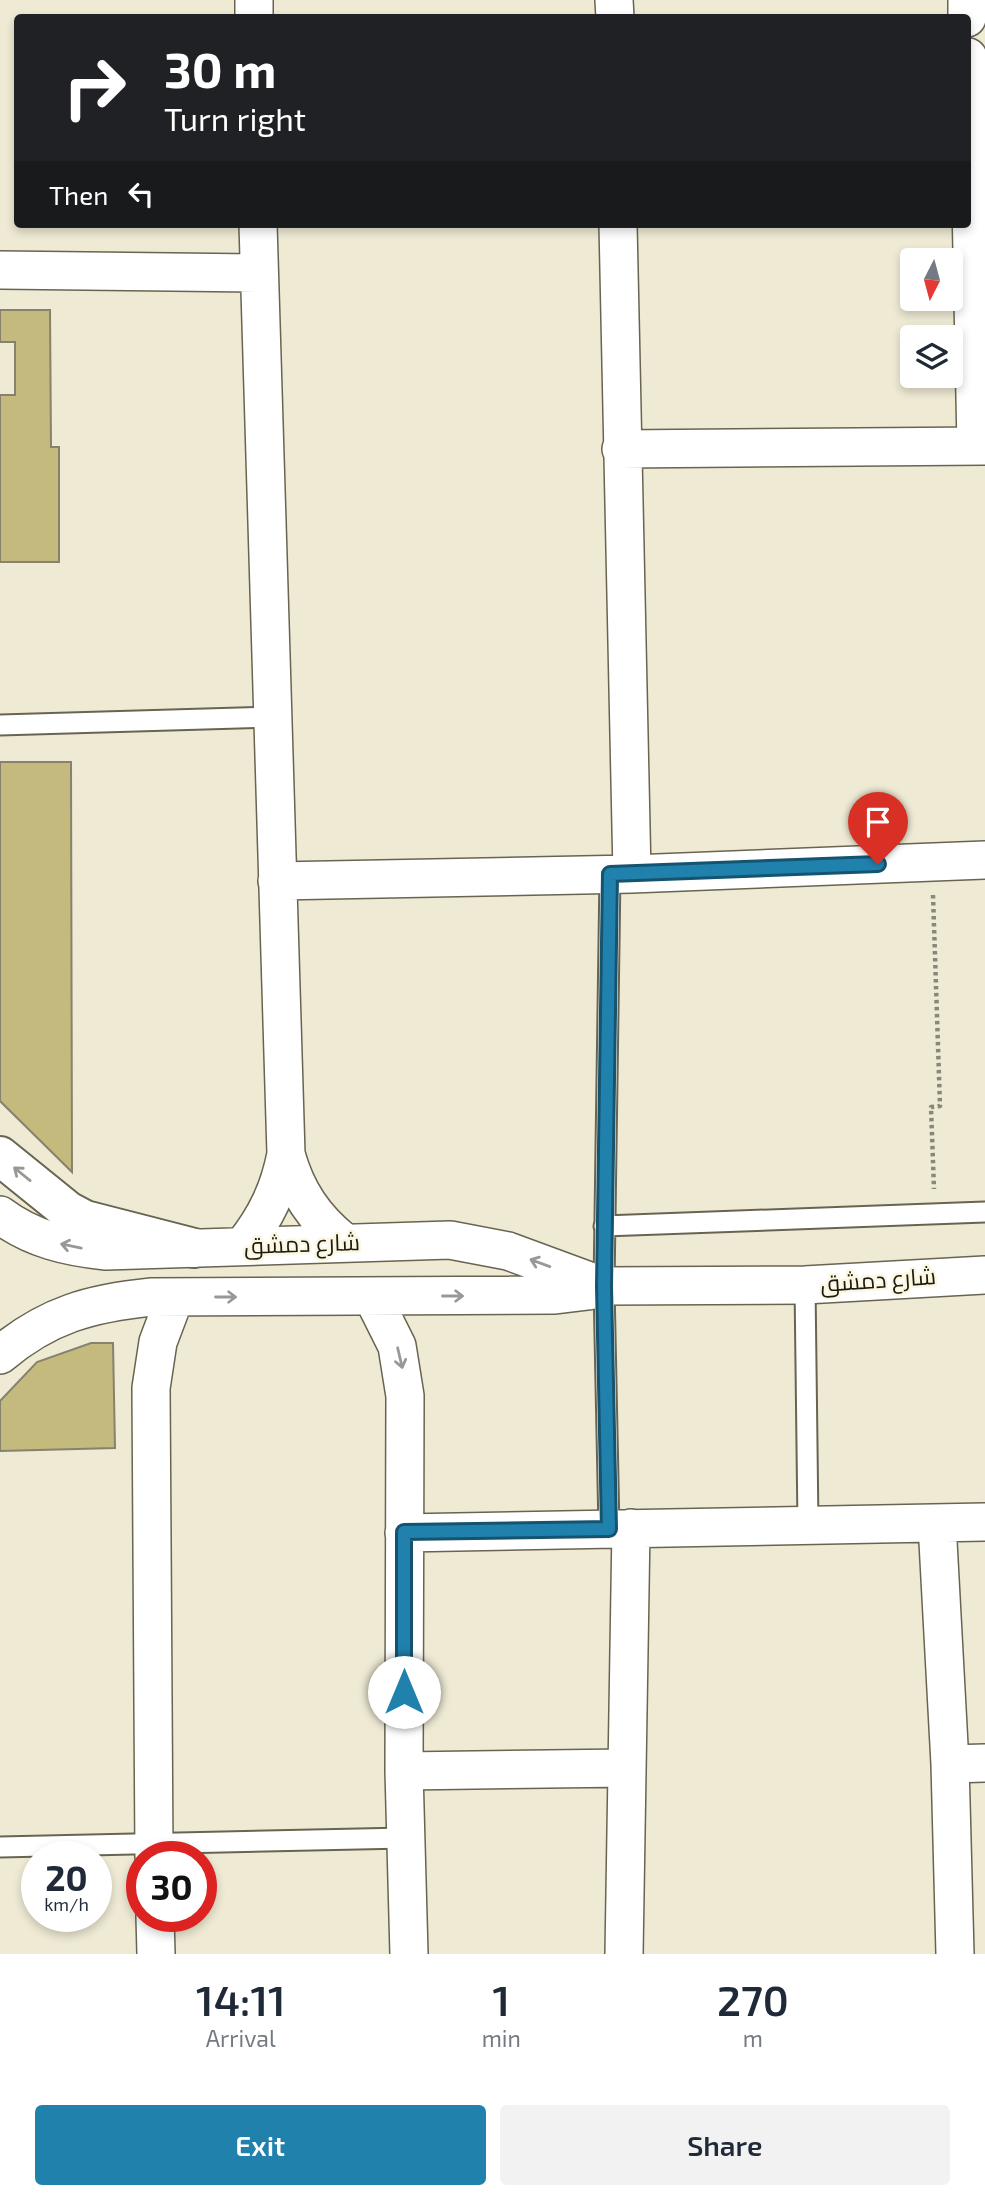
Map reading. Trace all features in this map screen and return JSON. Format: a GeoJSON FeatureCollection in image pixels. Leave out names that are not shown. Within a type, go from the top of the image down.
{"type":"FeatureCollection","features":[{"type":"Feature","properties":{"kind":"main road"},"geometry":{"type":"LineString","coordinates":[[0,1156],[68,1210],[85,1220],[194,1248]]}},
{"type":"Feature","properties":{"kind":"street"},"geometry":{"type":"LineString","coordinates":[[621,449],[980,446],[971,188]]}},
{"type":"Feature","properties":{"kind":"street"},"geometry":{"type":"LineString","coordinates":[[243,1246],[276,1194],[286,1154],[258,228]]}},
{"type":"Feature","properties":{"kind":"street"},"geometry":{"type":"LineString","coordinates":[[618,228],[621,874]]}},
{"type":"Feature","properties":{"kind":"street"},"geometry":{"type":"LineString","coordinates":[[0,270],[258,273]]}},
{"type":"Feature","properties":{"kind":"street"},"geometry":{"type":"LineString","coordinates":[[277,881],[621,874],[985,860]]}},
{"type":"Feature","properties":{"kind":"street"},"geometry":{"type":"LineString","coordinates":[[286,1154],[301,1195],[327,1229],[344,1242]]}},
{"type":"Feature","properties":{"kind":"street","name":"شارع دمشق"},"geometry":{"type":"LineString","coordinates":[[9,1228],[76,1248],[106,1251],[422,1239],[478,1244],[508,1251],[604,1286]]}},
{"type":"Feature","properties":{"kind":"street","name":"شارع دمشق"},"geometry":{"type":"LineString","coordinates":[[0,1356],[35,1331],[70,1311],[121,1300],[175,1297],[563,1295],[604,1286],[805,1285],[985,1275]]}},
{"type":"Feature","properties":{"kind":"street"},"geometry":{"type":"LineString","coordinates":[[372,1296],[390,1329],[402,1371],[405,1396],[404,1771],[409,1954]]}},
{"type":"Feature","properties":{"kind":"street"},"geometry":{"type":"LineString","coordinates":[[154,1841],[151,1388],[158,1342],[175,1297]]}},
{"type":"Feature","properties":{"kind":"street"},"geometry":{"type":"LineString","coordinates":[[0,1322],[16,1323],[70,1311]]}},
{"type":"Feature","properties":{"kind":"street"},"geometry":{"type":"LineString","coordinates":[[404,1532],[985,1522]]}},
{"type":"Feature","properties":{"kind":"street"},"geometry":{"type":"LineString","coordinates":[[937,1523],[968,1764],[955,1954]]}},
{"type":"Feature","properties":{"kind":"street"},"geometry":{"type":"LineString","coordinates":[[620,1528],[627,1768],[624,1954]]}},
{"type":"Feature","properties":{"kind":"street"},"geometry":{"type":"LineString","coordinates":[[404,1771],[627,1768]]}},
{"type":"Feature","properties":{"kind":"street"},"geometry":{"type":"LineString","coordinates":[[155,1932],[156,1954]]}},
{"type":"Feature","properties":{"kind":"lane"},"geometry":{"type":"LineString","coordinates":[[0,725],[272,718]]}},
{"type":"Feature","properties":{"kind":"lane"},"geometry":{"type":"LineString","coordinates":[[620,1528],[604,1286],[604,1226],[621,874]]}},
{"type":"Feature","properties":{"kind":"lane"},"geometry":{"type":"LineString","coordinates":[[604,1226],[985,1212]]}},
{"type":"Feature","properties":{"kind":"lane"},"geometry":{"type":"LineString","coordinates":[[805,1285],[808,1525]]}},
{"type":"Feature","properties":{"kind":"lane"},"geometry":{"type":"LineString","coordinates":[[217,1847],[405,1838]]}},
{"type":"Feature","properties":{"kind":"lane"},"geometry":{"type":"LineString","coordinates":[[0,1847],[126,1849]]}},
{"type":"Feature","properties":{"kind":"path"},"geometry":{"type":"LineString","coordinates":[[932,862],[940,1106],[931,1107],[934,1213]]}},
{"type":"Feature","properties":{"kind":"building"},"geometry":{"type":"Polygon","coordinates":[[[0,310],[50,310],[51,447],[59,447],[59,562],[0,562],[0,395],[15,395],[15,342],[0,342],[0,310]]]}},
{"type":"Feature","properties":{"kind":"building"},"geometry":{"type":"Polygon","coordinates":[[[0,762],[71,762],[72,1172],[0,1101],[0,762]]]}},
{"type":"Feature","properties":{"kind":"building"},"geometry":{"type":"Polygon","coordinates":[[[91,1343],[113,1343],[115,1448],[0,1451],[0,1401],[37,1362],[91,1343]]]}},
{"type":"Feature","properties":{"kind":"route"},"geometry":{"type":"LineString","coordinates":[[404,1692],[404,1532],[609,1529],[604,1286],[610,874],[878,864]]}}]}
